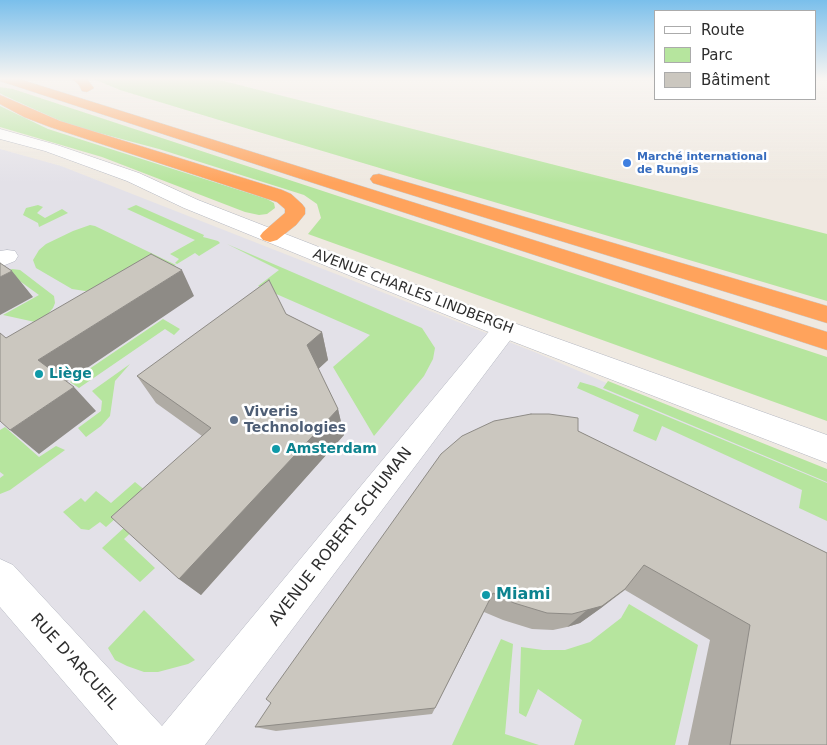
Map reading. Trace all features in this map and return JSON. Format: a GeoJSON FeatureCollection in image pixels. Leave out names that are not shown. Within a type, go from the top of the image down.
{"type":"FeatureCollection","features":[{"type":"Feature","properties":{"kind":"highway"},"geometry":{"type":"LineString","coordinates":[[27,113],[55,124],[284,198],[295,208],[294,214],[288,222],[270,236]]}},
{"type":"Feature","properties":{"kind":"highway"},"geometry":{"type":"LineString","coordinates":[[111,113],[827,341]]}},
{"type":"Feature","properties":{"kind":"highway"},"geometry":{"type":"LineString","coordinates":[[164,113],[827,315]]}},
{"type":"Feature","properties":{"kind":"main road","name":"AVENUE CHARLES LINDBERGH"},"geometry":{"type":"LineString","coordinates":[[0,134],[51,148],[133,177],[191,204],[505,329],[827,449]]}},
{"type":"Feature","properties":{"kind":"main road","name":"AVENUE ROBERT SCHUMAN"},"geometry":{"type":"LineString","coordinates":[[176,745],[505,329]]}},
{"type":"Feature","properties":{"kind":"main road","name":"RUE D'ARCUEIL"},"geometry":{"type":"LineString","coordinates":[[0,578],[148,745]]}},
{"type":"Feature","properties":{"kind":"shaded area"},"geometry":{"type":"Polygon","coordinates":[[[0,149],[61,166],[537,353],[827,478],[827,745],[0,745],[0,149]]]}},
{"type":"Feature","properties":{"kind":"green space"},"geometry":{"type":"Polygon","coordinates":[[[0,113],[14,113],[48,129],[267,199],[274,203],[275,208],[267,214],[259,215],[245,212],[102,157],[0,127],[0,113]]]}},
{"type":"Feature","properties":{"kind":"green space"},"geometry":{"type":"Polygon","coordinates":[[[42,113],[85,113],[827,357],[827,421],[308,234],[321,218],[317,204],[304,195],[159,149],[69,125],[42,113]]]}},
{"type":"Feature","properties":{"kind":"green space"},"geometry":{"type":"Polygon","coordinates":[[[195,113],[349,113],[827,234],[827,301],[195,113]]]}},
{"type":"Feature","properties":{"kind":"green space"},"geometry":{"type":"Polygon","coordinates":[[[38,205],[43,207],[37,213],[45,218],[62,209],[68,213],[39,227],[38,223],[23,215],[26,208],[38,205]]]}},
{"type":"Feature","properties":{"kind":"green space"},"geometry":{"type":"Polygon","coordinates":[[[136,205],[204,235],[203,237],[220,243],[199,256],[195,253],[177,264],[175,263],[179,259],[170,254],[195,240],[127,209],[136,205]]]}},
{"type":"Feature","properties":{"kind":"green space"},"geometry":{"type":"Polygon","coordinates":[[[90,225],[176,265],[111,290],[85,291],[72,289],[36,268],[33,260],[39,250],[46,244],[90,225]]]}},
{"type":"Feature","properties":{"kind":"green space"},"geometry":{"type":"Polygon","coordinates":[[[227,244],[422,328],[435,348],[433,359],[424,376],[374,436],[333,367],[370,335],[258,286],[279,270],[227,244]]]}},
{"type":"Feature","properties":{"kind":"green space"},"geometry":{"type":"Polygon","coordinates":[[[12,269],[20,270],[54,296],[55,303],[53,308],[46,316],[35,322],[3,315],[39,295],[6,271],[12,269]]]}},
{"type":"Feature","properties":{"kind":"green space"},"geometry":{"type":"Polygon","coordinates":[[[163,319],[180,329],[174,335],[165,329],[79,388],[70,382],[163,319]]]}},
{"type":"Feature","properties":{"kind":"green space"},"geometry":{"type":"Polygon","coordinates":[[[130,364],[115,381],[110,416],[101,426],[86,437],[78,428],[101,411],[102,401],[92,391],[130,364]]]}},
{"type":"Feature","properties":{"kind":"green space"},"geometry":{"type":"Polygon","coordinates":[[[608,381],[827,469],[827,482],[603,388],[608,381]]]}},
{"type":"Feature","properties":{"kind":"green space"},"geometry":{"type":"Polygon","coordinates":[[[580,382],[594,386],[827,483],[827,521],[799,508],[802,490],[662,426],[656,441],[633,431],[639,415],[577,388],[580,382]]]}},
{"type":"Feature","properties":{"kind":"green space"},"geometry":{"type":"Polygon","coordinates":[[[5,427],[39,457],[56,446],[65,450],[10,490],[0,494],[0,478],[4,475],[0,472],[0,430],[5,427]]]}},
{"type":"Feature","properties":{"kind":"green space"},"geometry":{"type":"Polygon","coordinates":[[[201,457],[207,462],[124,539],[155,568],[140,582],[102,548],[201,457]]]}},
{"type":"Feature","properties":{"kind":"green space"},"geometry":{"type":"Polygon","coordinates":[[[135,482],[146,491],[106,527],[100,522],[89,530],[81,529],[63,512],[81,498],[85,502],[96,491],[111,503],[135,482]]]}},
{"type":"Feature","properties":{"kind":"green space"},"geometry":{"type":"Polygon","coordinates":[[[629,604],[698,645],[675,745],[574,745],[582,720],[538,689],[526,717],[519,713],[521,647],[565,650],[590,642],[621,618],[629,604]]]}},
{"type":"Feature","properties":{"kind":"green space"},"geometry":{"type":"Polygon","coordinates":[[[144,610],[195,660],[188,664],[158,672],[144,672],[115,660],[108,648],[144,610]]]}},
{"type":"Feature","properties":{"kind":"green space"},"geometry":{"type":"Polygon","coordinates":[[[501,639],[513,644],[505,734],[539,745],[452,745],[501,639]]]}},
{"type":"Feature","properties":{"kind":"building"},"geometry":{"type":"Polygon","coordinates":[[[151,254],[182,270],[38,360],[74,387],[10,430],[0,421],[0,333],[6,338],[151,254]]]}},
{"type":"Feature","properties":{"kind":"building"},"geometry":{"type":"Polygon","coordinates":[[[0,263],[12,271],[0,277],[0,263]]]}},
{"type":"Feature","properties":{"kind":"building","name":"Amsterdam"},"geometry":{"type":"Polygon","coordinates":[[[269,280],[286,314],[322,332],[307,345],[338,409],[179,579],[111,517],[211,428],[137,376],[269,280]]]}},
{"type":"Feature","properties":{"kind":"building","name":"Miami"},"geometry":{"type":"Polygon","coordinates":[[[531,414],[549,414],[578,418],[578,431],[827,553],[827,745],[730,745],[750,625],[644,565],[625,589],[602,606],[572,614],[547,613],[514,603],[493,593],[435,708],[255,727],[271,703],[266,699],[441,454],[462,436],[494,421],[531,414]]]}},
{"type":"Feature","properties":{"kind":"place","name":"Marché international de Rungis"},"geometry":{"type":"Point","coordinates":[627,163]}},
{"type":"Feature","properties":{"kind":"place","name":"Liège"},"geometry":{"type":"Point","coordinates":[39,374]}},
{"type":"Feature","properties":{"kind":"place","name":"Viveris Technologies"},"geometry":{"type":"Point","coordinates":[234,420]}},
{"type":"Feature","properties":{"kind":"place","name":"Amsterdam"},"geometry":{"type":"Point","coordinates":[276,449]}},
{"type":"Feature","properties":{"kind":"place","name":"Miami"},"geometry":{"type":"Point","coordinates":[486,595]}}]}
